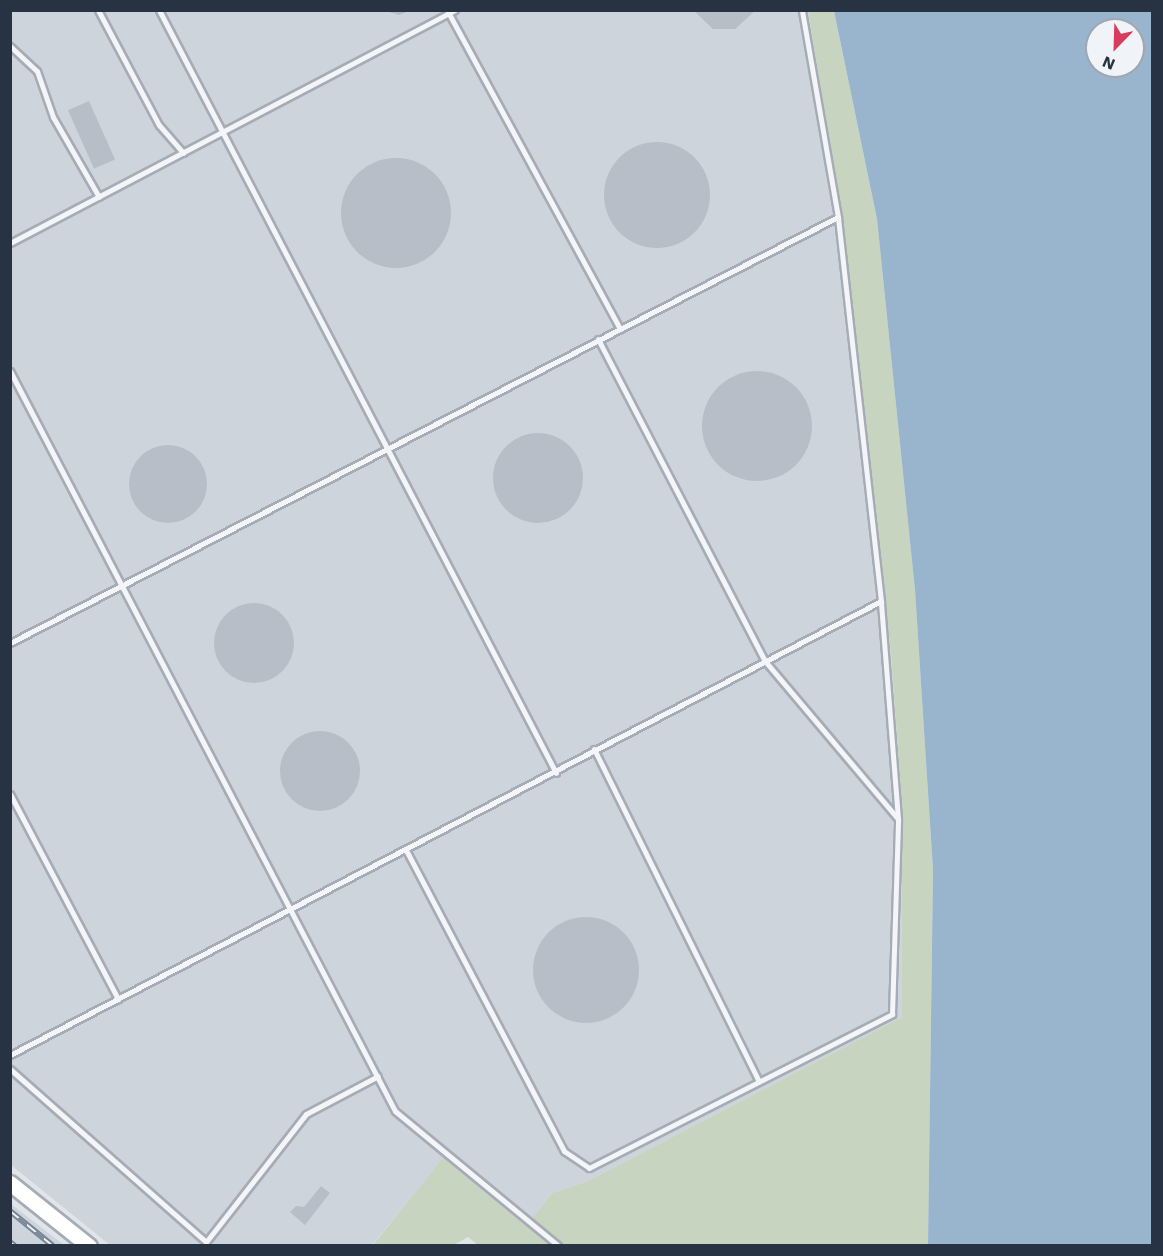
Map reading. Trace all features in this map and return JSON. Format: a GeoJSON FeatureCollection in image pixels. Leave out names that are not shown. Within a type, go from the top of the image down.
{"type":"FeatureCollection","features":[{"type":"Feature","properties":{"kind":"main road"},"geometry":{"type":"LineString","coordinates":[[10,1183],[89,1245]]}},
{"type":"Feature","properties":{"kind":"lane"},"geometry":{"type":"LineString","coordinates":[[98,10],[159,125],[183,153]]}},
{"type":"Feature","properties":{"kind":"lane"},"geometry":{"type":"LineString","coordinates":[[159,10],[556,773]]}},
{"type":"Feature","properties":{"kind":"lane"},"geometry":{"type":"LineString","coordinates":[[406,850],[564,1151],[590,1168],[892,1014],[898,819],[881,601],[838,217],[802,10]]}},
{"type":"Feature","properties":{"kind":"lane"},"geometry":{"type":"LineString","coordinates":[[10,243],[450,12],[620,329]]}},
{"type":"Feature","properties":{"kind":"lane"},"geometry":{"type":"LineString","coordinates":[[10,46],[37,71],[58,126],[99,197]]}},
{"type":"Feature","properties":{"kind":"lane"},"geometry":{"type":"LineString","coordinates":[[10,643],[838,217]]}},
{"type":"Feature","properties":{"kind":"lane"},"geometry":{"type":"LineString","coordinates":[[598,339],[765,661],[898,819]]}},
{"type":"Feature","properties":{"kind":"lane"},"geometry":{"type":"LineString","coordinates":[[10,371],[395,1111],[559,1245]]}},
{"type":"Feature","properties":{"kind":"lane"},"geometry":{"type":"LineString","coordinates":[[10,1055],[556,773],[594,749],[881,601]]}},
{"type":"Feature","properties":{"kind":"lane"},"geometry":{"type":"LineString","coordinates":[[594,749],[759,1082]]}},
{"type":"Feature","properties":{"kind":"lane"},"geometry":{"type":"LineString","coordinates":[[10,794],[118,999]]}},
{"type":"Feature","properties":{"kind":"lane"},"geometry":{"type":"LineString","coordinates":[[10,1070],[205,1244],[306,1114],[378,1076]]}},
{"type":"Feature","properties":{"kind":"shaded area"},"geometry":{"type":"Polygon","coordinates":[[[10,11],[808,11],[842,217],[891,654],[901,792],[902,1017],[588,1181],[552,1193],[526,1226],[443,1159],[372,1245],[110,1245],[11,1165],[10,11]]]}},
{"type":"Feature","properties":{"kind":"shaded area"},"geometry":{"type":"Polygon","coordinates":[[[11,1204],[64,1245],[11,1245],[11,1204]]]}},
{"type":"Feature","properties":{"kind":"green space"},"geometry":{"type":"Polygon","coordinates":[[[808,11],[834,11],[877,219],[915,590],[933,870],[928,1245],[479,1246],[468,1237],[454,1245],[372,1246],[443,1158],[526,1226],[552,1193],[588,1181],[902,1017],[901,792],[891,654],[842,217],[808,11]]]}},
{"type":"Feature","properties":{"kind":"water"},"geometry":{"type":"Polygon","coordinates":[[[834,11],[1152,11],[1152,1245],[928,1245],[933,870],[915,590],[877,219],[834,11]]]}},
{"type":"Feature","properties":{"kind":"building"},"geometry":{"type":"Polygon","coordinates":[[[382,10],[412,10],[399,15],[382,10]]]}},
{"type":"Feature","properties":{"kind":"building"},"geometry":{"type":"Polygon","coordinates":[[[693,10],[756,10],[735,29],[713,29],[693,10]]]}},
{"type":"Feature","properties":{"kind":"building"},"geometry":{"type":"Polygon","coordinates":[[[89,101],[115,159],[94,169],[68,110],[89,101]]]}},
{"type":"Feature","properties":{"kind":"building"},"geometry":{"type":"Polygon","coordinates":[[[657,142],[677,146],[695,157],[706,175],[710,195],[706,215],[695,233],[677,244],[657,248],[637,244],[619,233],[608,215],[604,195],[608,175],[619,157],[637,146],[657,142]]]}},
{"type":"Feature","properties":{"kind":"building"},"geometry":{"type":"Polygon","coordinates":[[[396,158],[417,162],[435,174],[447,192],[451,213],[447,234],[435,252],[417,264],[396,268],[375,264],[357,252],[345,234],[341,213],[345,192],[357,174],[375,162],[396,158]]]}},
{"type":"Feature","properties":{"kind":"building"},"geometry":{"type":"Polygon","coordinates":[[[757,371],[778,375],[796,387],[808,405],[812,426],[808,447],[796,465],[778,477],[757,481],[736,477],[718,465],[706,447],[702,426],[706,405],[718,387],[736,375],[757,371]]]}},
{"type":"Feature","properties":{"kind":"building"},"geometry":{"type":"Polygon","coordinates":[[[529,433],[547,433],[563,440],[576,453],[583,469],[583,487],[576,503],[563,516],[547,523],[529,523],[513,516],[500,503],[493,487],[493,469],[500,453],[513,440],[529,433]]]}},
{"type":"Feature","properties":{"kind":"building"},"geometry":{"type":"Polygon","coordinates":[[[168,445],[183,448],[196,456],[204,469],[207,484],[204,499],[196,512],[183,520],[168,523],[153,520],[140,512],[132,499],[129,484],[132,469],[140,456],[153,448],[168,445]]]}},
{"type":"Feature","properties":{"kind":"building"},"geometry":{"type":"Polygon","coordinates":[[[254,603],[269,606],[282,615],[291,628],[294,643],[291,658],[282,671],[269,680],[254,683],[239,680],[226,671],[217,658],[214,643],[217,628],[226,615],[239,606],[254,603]]]}},
{"type":"Feature","properties":{"kind":"building"},"geometry":{"type":"Polygon","coordinates":[[[312,731],[328,731],[349,742],[360,763],[360,779],[349,800],[328,811],[312,811],[298,805],[286,793],[280,779],[280,763],[286,749],[298,737],[312,731]]]}},
{"type":"Feature","properties":{"kind":"building"},"geometry":{"type":"Polygon","coordinates":[[[586,917],[606,921],[624,932],[635,950],[639,970],[635,990],[624,1008],[606,1019],[586,1023],[566,1019],[548,1008],[537,990],[533,970],[537,950],[548,932],[566,921],[586,917]]]}},
{"type":"Feature","properties":{"kind":"building"},"geometry":{"type":"Polygon","coordinates":[[[321,1186],[330,1193],[305,1225],[290,1212],[296,1206],[304,1207],[321,1186]]]}},
{"type":"Feature","properties":{"kind":"railway"},"geometry":{"type":"LineString","coordinates":[[10,1211],[53,1246]]}},
{"type":"Feature","properties":{"kind":"railway"},"geometry":{"type":"LineString","coordinates":[[10,1242],[15,1246]]}}]}
